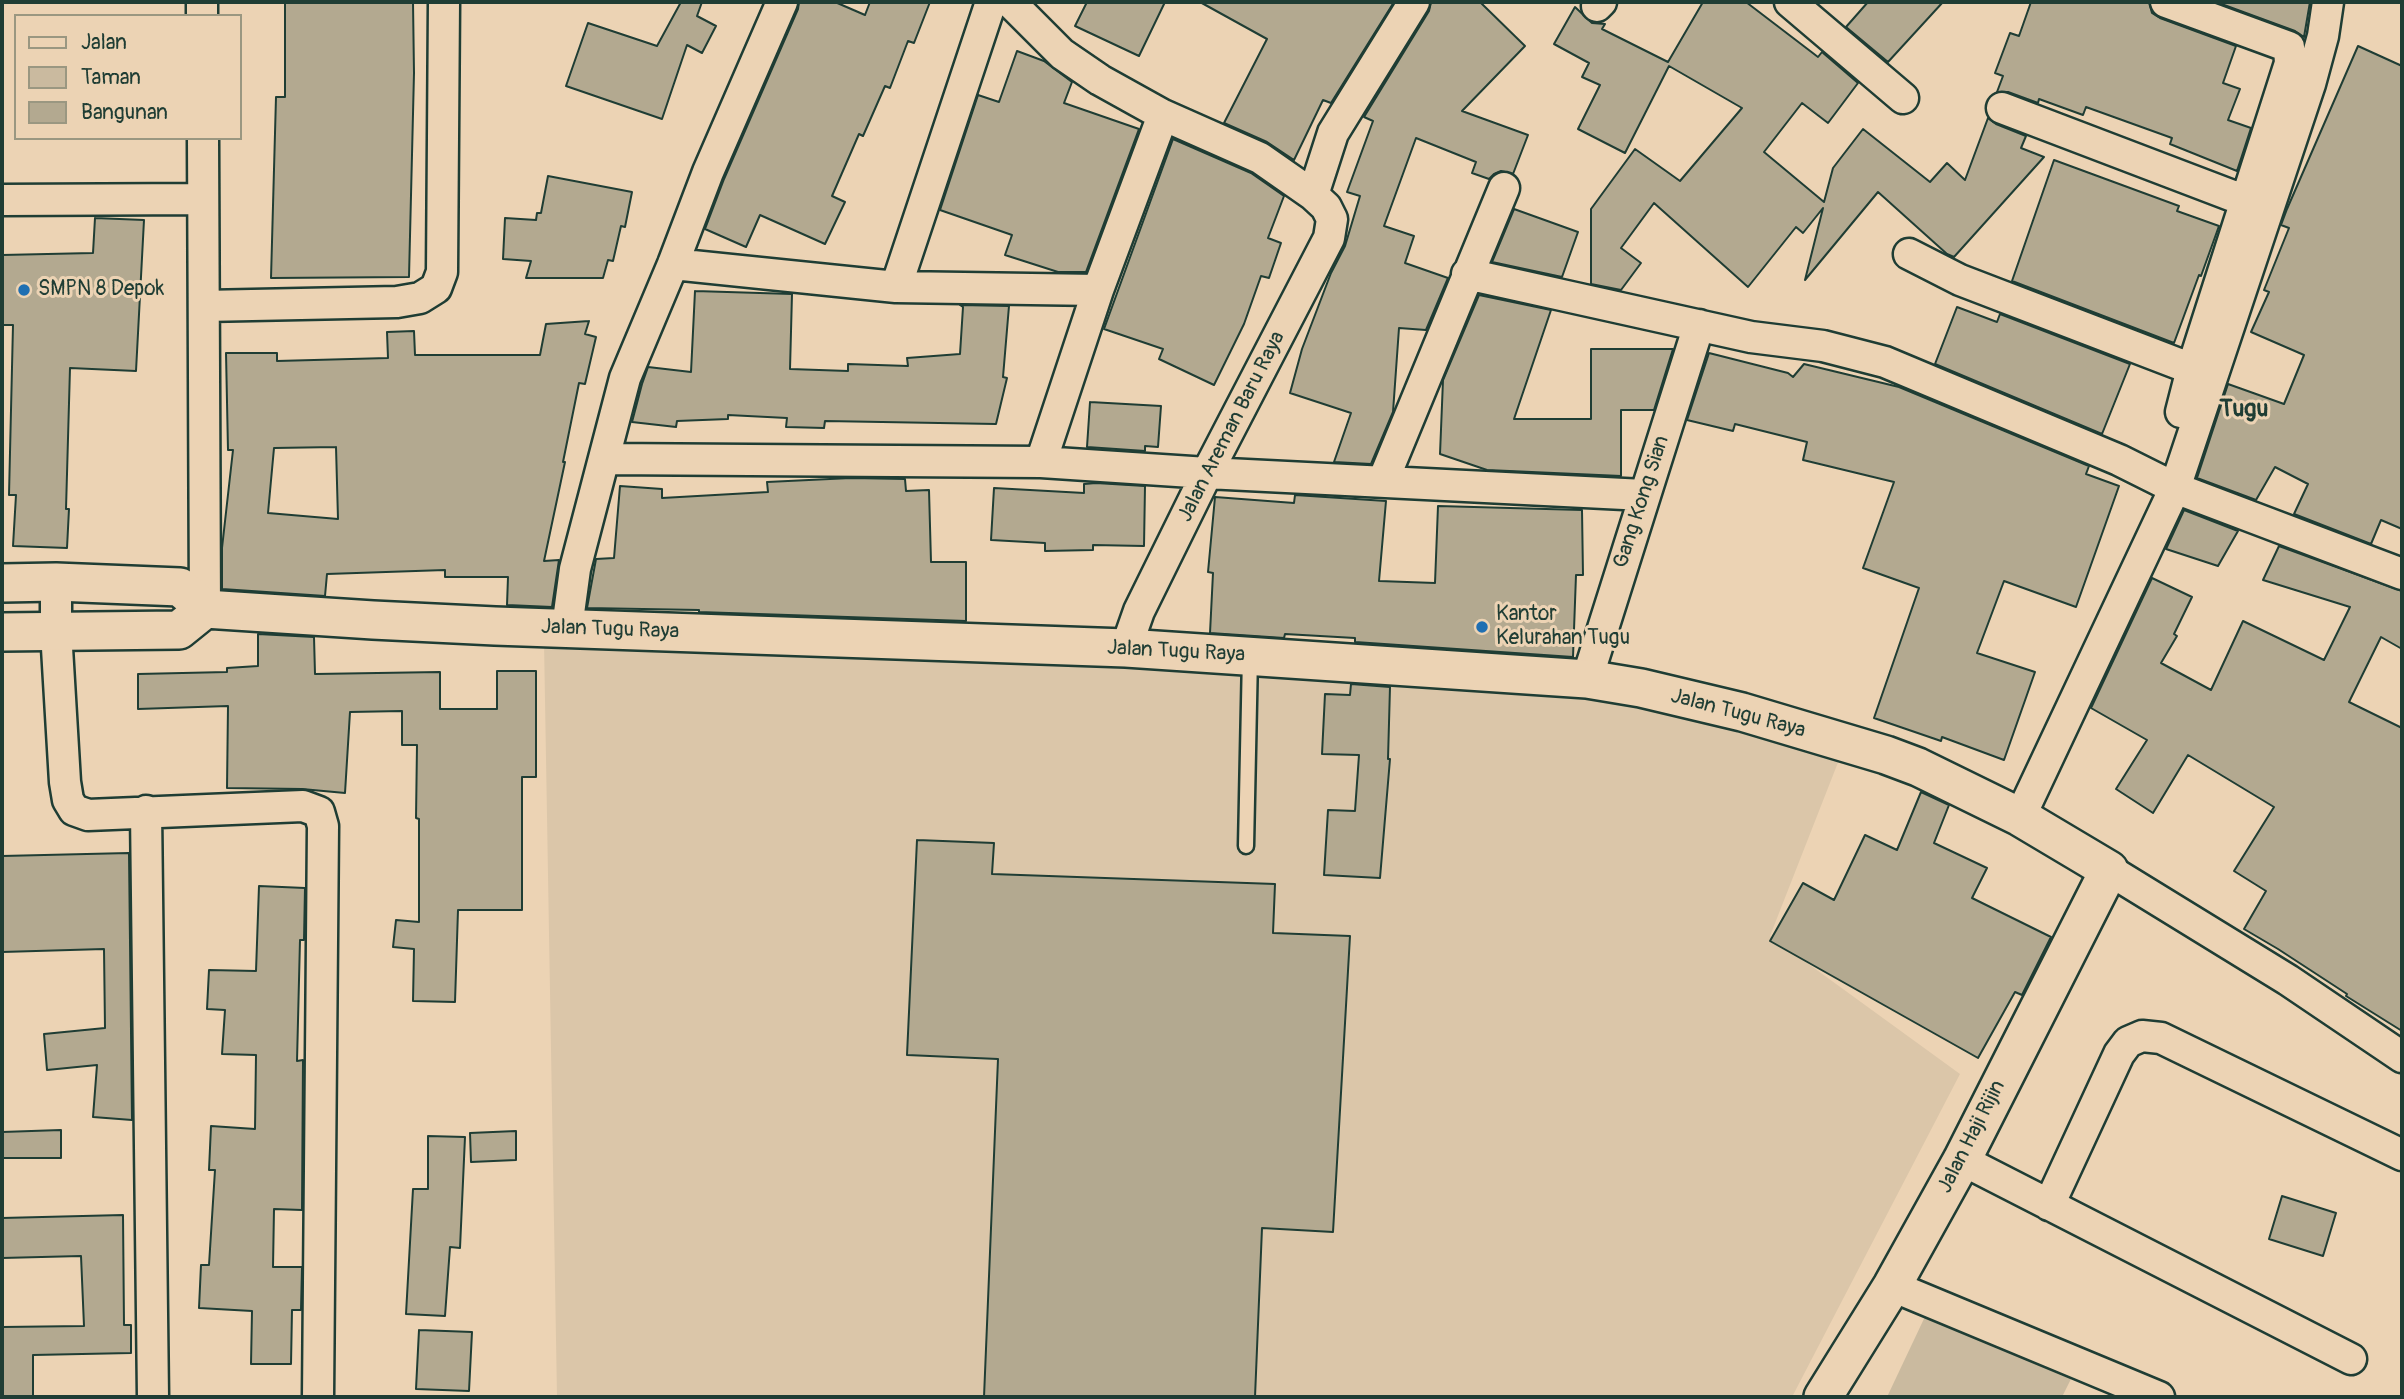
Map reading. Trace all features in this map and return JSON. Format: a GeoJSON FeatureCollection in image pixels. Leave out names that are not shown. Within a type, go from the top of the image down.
{"type":"FeatureCollection","features":[{"type":"Feature","properties":{"kind":"street"},"geometry":{"type":"LineString","coordinates":[[204,306],[397,302],[420,298],[436,288],[442,272],[444,2]]}},
{"type":"Feature","properties":{"kind":"street"},"geometry":{"type":"LineString","coordinates":[[567,628],[575,569],[625,378],[708,172],[782,2]]}},
{"type":"Feature","properties":{"kind":"street"},"geometry":{"type":"LineString","coordinates":[[896,287],[991,2]]}},
{"type":"Feature","properties":{"kind":"street"},"geometry":{"type":"LineString","coordinates":[[1010,2],[1062,54],[1100,80],[1163,115],[1260,158],[1319,201],[1333,133],[1414,2]]}},
{"type":"Feature","properties":{"kind":"street"},"geometry":{"type":"LineString","coordinates":[[1790,2],[1903,98]]}},
{"type":"Feature","properties":{"kind":"street"},"geometry":{"type":"LineString","coordinates":[[2166,2],[2288,47],[2290,63],[2192,369],[2171,452],[2175,488]]}},
{"type":"Feature","properties":{"kind":"street"},"geometry":{"type":"LineString","coordinates":[[2020,817],[2175,488],[2310,84],[2323,36],[2328,2]]}},
{"type":"Feature","properties":{"kind":"street"},"geometry":{"type":"LineString","coordinates":[[2002,107],[2246,201]]}},
{"type":"Feature","properties":{"kind":"street"},"geometry":{"type":"LineString","coordinates":[[1041,462],[1098,290],[1163,115]]}},
{"type":"Feature","properties":{"kind":"street"},"geometry":{"type":"LineString","coordinates":[[203,140],[205,609]]}},
{"type":"Feature","properties":{"kind":"street"},"geometry":{"type":"LineString","coordinates":[[1382,481],[1504,188]]}},
{"type":"Feature","properties":{"kind":"street"},"geometry":{"type":"LineString","coordinates":[[2,200],[203,199]]}},
{"type":"Feature","properties":{"kind":"street","name":"Jalan Areman Baru Raya"},"geometry":{"type":"LineString","coordinates":[[1126,648],[1139,611],[1207,473],[1329,238],[1332,219],[1319,201]]}},
{"type":"Feature","properties":{"kind":"street"},"geometry":{"type":"LineString","coordinates":[[1909,254],[1960,280],[2192,369]]}},
{"type":"Feature","properties":{"kind":"street"},"geometry":{"type":"LineString","coordinates":[[673,264],[896,287],[1098,290]]}},
{"type":"Feature","properties":{"kind":"street"},"geometry":{"type":"LineString","coordinates":[[1467,274],[1751,337],[1824,346],[1885,362],[2119,460],[2175,488],[2402,574]]}},
{"type":"Feature","properties":{"kind":"street","name":"Gang Kong Sian"},"geometry":{"type":"LineString","coordinates":[[1587,679],[1699,325]]}},
{"type":"Feature","properties":{"kind":"street"},"geometry":{"type":"LineString","coordinates":[[605,459],[1041,462],[1644,495]]}},
{"type":"Feature","properties":{"kind":"street"},"geometry":{"type":"LineString","coordinates":[[2,583],[57,582],[180,587],[205,609]]}},
{"type":"Feature","properties":{"kind":"street"},"geometry":{"type":"LineString","coordinates":[[57,582],[56,631],[68,800],[74,810],[88,815],[303,806],[319,812],[323,826],[318,1397]]}},
{"type":"Feature","properties":{"kind":"street"},"geometry":{"type":"LineString","coordinates":[[2,632],[178,630],[205,609]]}},
{"type":"Feature","properties":{"kind":"street","name":"Jalan Tugu Raya"},"geometry":{"type":"LineString","coordinates":[[205,609],[458,625],[1126,648],[1587,679],[1641,688],[1742,712],[1886,755],[1918,767],[2020,817],[2109,870]]}},
{"type":"Feature","properties":{"kind":"street"},"geometry":{"type":"LineString","coordinates":[[146,811],[153,1397]]}},
{"type":"Feature","properties":{"kind":"street"},"geometry":{"type":"LineString","coordinates":[[2109,870],[2288,980],[2402,1057]]}},
{"type":"Feature","properties":{"kind":"street","name":"Jalan Haji Rijin"},"geometry":{"type":"LineString","coordinates":[[1823,1397],[1892,1286],[1962,1160],[2109,870]]}},
{"type":"Feature","properties":{"kind":"street"},"geometry":{"type":"LineString","coordinates":[[2049,1205],[2119,1054],[2128,1042],[2142,1035],[2161,1038],[2402,1155]]}},
{"type":"Feature","properties":{"kind":"street"},"geometry":{"type":"LineString","coordinates":[[1962,1160],[2351,1359]]}},
{"type":"Feature","properties":{"kind":"street"},"geometry":{"type":"LineString","coordinates":[[1892,1286],[2159,1397]]}},
{"type":"Feature","properties":{"kind":"lane"},"geometry":{"type":"LineString","coordinates":[[1246,846],[1250,656]]}},
{"type":"Feature","properties":{"kind":"shaded area"},"geometry":{"type":"Polygon","coordinates":[[[544,642],[1506,676],[1846,742],[1770,936],[1960,1074],[1792,1397],[557,1397],[544,642]]]}},
{"type":"Feature","properties":{"kind":"green space"},"geometry":{"type":"Polygon","coordinates":[[[1939,1287],[2085,1351],[2062,1397],[1887,1397],[1939,1287]]]}},
{"type":"Feature","properties":{"kind":"building"},"geometry":{"type":"Polygon","coordinates":[[[285,2],[413,2],[409,277],[271,278],[276,97],[285,97],[285,2]]]}},
{"type":"Feature","properties":{"kind":"building"},"geometry":{"type":"Polygon","coordinates":[[[681,2],[702,2],[697,16],[716,26],[702,53],[687,45],[662,119],[566,86],[588,23],[657,46],[681,2]]]}},
{"type":"Feature","properties":{"kind":"building"},"geometry":{"type":"Polygon","coordinates":[[[799,2],[835,2],[865,15],[870,2],[930,2],[914,43],[908,41],[890,88],[885,86],[863,136],[859,134],[832,196],[845,202],[825,244],[760,215],[746,247],[705,229],[799,2]]]}},
{"type":"Feature","properties":{"kind":"building"},"geometry":{"type":"Polygon","coordinates":[[[1087,2],[1165,2],[1139,56],[1075,26],[1087,2]]]}},
{"type":"Feature","properties":{"kind":"building"},"geometry":{"type":"Polygon","coordinates":[[[1200,2],[1394,2],[1331,103],[1323,100],[1294,160],[1267,142],[1224,123],[1267,39],[1200,2]]]}},
{"type":"Feature","properties":{"kind":"building"},"geometry":{"type":"Polygon","coordinates":[[[1431,2],[1480,2],[1525,46],[1462,111],[1528,135],[1513,174],[1501,171],[1489,179],[1472,173],[1476,162],[1416,138],[1384,226],[1414,236],[1405,263],[1448,278],[1426,330],[1399,328],[1393,412],[1371,464],[1334,462],[1351,413],[1290,393],[1302,349],[1331,273],[1345,246],[1360,196],[1347,192],[1373,121],[1364,117],[1429,11],[1431,2]]]}},
{"type":"Feature","properties":{"kind":"building"},"geometry":{"type":"Polygon","coordinates":[[[1703,2],[1746,2],[1818,57],[1822,52],[1858,83],[1828,123],[1802,103],[1764,152],[1824,202],[1833,168],[1863,129],[1930,182],[1947,163],[1965,180],[1988,118],[2026,136],[2021,148],[2044,157],[1954,257],[1947,254],[1878,192],[1805,280],[1823,208],[1803,233],[1796,227],[1748,287],[1654,203],[1621,248],[1641,263],[1621,290],[1591,284],[1591,209],[1635,149],[1680,181],[1742,108],[1669,66],[1625,153],[1578,129],[1600,85],[1582,77],[1589,63],[1554,44],[1575,7],[1592,23],[1605,24],[1602,29],[1668,62],[1703,2]]]}},
{"type":"Feature","properties":{"kind":"building"},"geometry":{"type":"Polygon","coordinates":[[[1868,2],[1943,2],[1888,62],[1846,27],[1868,2]]]}},
{"type":"Feature","properties":{"kind":"building"},"geometry":{"type":"Polygon","coordinates":[[[2031,2],[2149,2],[2152,13],[2160,18],[2236,46],[2223,83],[2240,89],[2228,120],[2251,128],[2237,171],[2170,144],[2172,138],[2086,107],[2083,115],[2039,99],[2038,103],[2008,92],[1997,92],[2003,76],[1995,73],[2010,33],[2019,36],[2031,2]]]}},
{"type":"Feature","properties":{"kind":"building"},"geometry":{"type":"Polygon","coordinates":[[[2216,2],[2310,2],[2304,37],[2295,31],[2216,2]]]}},
{"type":"Feature","properties":{"kind":"building"},"geometry":{"type":"Polygon","coordinates":[[[2358,46],[2402,66],[2402,529],[2381,520],[2371,544],[2294,514],[2308,484],[2275,467],[2256,500],[2197,478],[2228,384],[2284,404],[2304,355],[2251,332],[2269,292],[2264,290],[2289,228],[2281,225],[2358,46]]]}},
{"type":"Feature","properties":{"kind":"building"},"geometry":{"type":"Polygon","coordinates":[[[1017,51],[1044,61],[1072,82],[1064,103],[1139,129],[1086,272],[1058,272],[1005,255],[1012,235],[940,210],[978,95],[999,102],[1017,51]]]}},
{"type":"Feature","properties":{"kind":"building"},"geometry":{"type":"Polygon","coordinates":[[[1173,139],[1251,173],[1284,196],[1268,238],[1281,243],[1269,278],[1261,276],[1244,324],[1214,385],[1159,359],[1163,349],[1104,329],[1173,139]]]}},
{"type":"Feature","properties":{"kind":"building"},"geometry":{"type":"Polygon","coordinates":[[[2054,160],[2179,206],[2177,211],[2219,226],[2174,343],[2012,281],[2054,160]]]}},
{"type":"Feature","properties":{"kind":"building"},"geometry":{"type":"Polygon","coordinates":[[[548,176],[632,192],[625,227],[621,226],[613,261],[608,260],[603,278],[526,278],[531,261],[503,259],[505,218],[536,220],[537,213],[541,213],[548,176]]]}},
{"type":"Feature","properties":{"kind":"building"},"geometry":{"type":"Polygon","coordinates":[[[1514,209],[1578,232],[1562,277],[1492,262],[1514,209]]]}},
{"type":"Feature","properties":{"kind":"building"},"geometry":{"type":"Polygon","coordinates":[[[95,218],[144,220],[136,371],[70,368],[67,548],[13,546],[16,495],[9,495],[13,325],[2,325],[2,255],[93,253],[95,218]]]}},
{"type":"Feature","properties":{"kind":"building"},"geometry":{"type":"Polygon","coordinates":[[[695,291],[792,294],[790,369],[848,371],[848,364],[908,366],[907,358],[960,354],[963,307],[960,305],[1009,306],[1003,377],[1007,378],[996,424],[825,421],[824,428],[786,427],[787,418],[728,415],[728,419],[677,421],[676,427],[632,422],[648,367],[691,372],[695,291]]]}},
{"type":"Feature","properties":{"kind":"building"},"geometry":{"type":"Polygon","coordinates":[[[1479,295],[1551,310],[1514,419],[1591,419],[1591,349],[1673,349],[1654,410],[1621,410],[1621,476],[1487,470],[1440,454],[1443,380],[1479,295]]]}},
{"type":"Feature","properties":{"kind":"building"},"geometry":{"type":"Polygon","coordinates":[[[1957,307],[1997,322],[2000,314],[2130,364],[2102,434],[1935,364],[1957,307]]]}},
{"type":"Feature","properties":{"kind":"building"},"geometry":{"type":"Polygon","coordinates":[[[589,321],[585,334],[596,337],[585,384],[579,383],[544,561],[559,560],[552,607],[507,605],[508,577],[445,577],[445,570],[327,574],[325,596],[222,589],[222,548],[233,450],[228,450],[226,353],[277,353],[277,361],[388,358],[387,332],[414,331],[415,355],[540,355],[546,324],[589,321]],[[336,447],[274,448],[268,513],[338,519],[336,447]]]}},
{"type":"Feature","properties":{"kind":"building"},"geometry":{"type":"Polygon","coordinates":[[[1709,353],[1788,373],[1793,377],[1804,364],[1899,387],[2089,466],[2086,474],[2119,486],[2076,607],[2004,581],[1977,653],[2035,672],[2004,760],[1942,737],[1941,741],[1874,718],[1919,588],[1863,568],[1894,482],[1803,460],[1807,442],[1735,424],[1733,431],[1687,420],[1709,353]]]}},
{"type":"Feature","properties":{"kind":"building"},"geometry":{"type":"Polygon","coordinates":[[[1090,402],[1161,406],[1158,447],[1145,446],[1145,451],[1087,447],[1090,402]]]}},
{"type":"Feature","properties":{"kind":"building"},"geometry":{"type":"Polygon","coordinates":[[[851,478],[905,479],[906,491],[929,490],[931,562],[966,562],[966,621],[587,608],[596,559],[614,558],[620,486],[662,489],[662,498],[768,492],[767,482],[851,478]]]}},
{"type":"Feature","properties":{"kind":"building"},"geometry":{"type":"Polygon","coordinates":[[[1084,484],[1145,486],[1144,546],[1093,545],[1093,550],[1045,551],[1045,543],[991,540],[994,488],[1084,493],[1084,484]]]}},
{"type":"Feature","properties":{"kind":"building"},"geometry":{"type":"Polygon","coordinates":[[[1295,495],[1386,501],[1379,581],[1435,583],[1438,506],[1582,510],[1583,575],[1576,575],[1573,657],[1355,642],[1355,638],[1285,634],[1284,638],[1210,633],[1213,573],[1208,572],[1215,497],[1294,503],[1295,495]]]}},
{"type":"Feature","properties":{"kind":"building"},"geometry":{"type":"Polygon","coordinates":[[[2184,510],[2238,531],[2218,566],[2166,549],[2184,510]]]}},
{"type":"Feature","properties":{"kind":"building"},"geometry":{"type":"Polygon","coordinates":[[[2279,546],[2402,591],[2402,649],[2381,637],[2349,702],[2402,728],[2402,1031],[2244,929],[2266,891],[2234,871],[2274,807],[2188,755],[2153,813],[2116,789],[2147,740],[2091,708],[2152,578],[2192,597],[2174,634],[2177,636],[2161,663],[2211,690],[2243,621],[2324,660],[2350,607],[2263,580],[2279,546]]]}},
{"type":"Feature","properties":{"kind":"building"},"geometry":{"type":"Polygon","coordinates":[[[258,634],[314,637],[315,674],[440,672],[440,709],[497,709],[497,671],[536,671],[536,777],[522,777],[522,910],[458,910],[455,1002],[413,1001],[414,949],[393,947],[396,920],[419,922],[417,745],[402,745],[402,711],[350,712],[345,793],[302,789],[227,788],[228,706],[138,709],[138,674],[227,672],[227,668],[258,666],[258,634]]]}},
{"type":"Feature","properties":{"kind":"building"},"geometry":{"type":"Polygon","coordinates":[[[1351,684],[1390,687],[1390,759],[1380,878],[1324,875],[1328,810],[1355,811],[1359,755],[1322,754],[1325,694],[1350,695],[1351,684]]]}},
{"type":"Feature","properties":{"kind":"building"},"geometry":{"type":"Polygon","coordinates":[[[1921,792],[1949,805],[1934,843],[1987,868],[1972,898],[2051,937],[2022,995],[2015,992],[1978,1058],[1770,941],[1803,883],[1834,900],[1865,835],[1897,850],[1921,792]]]}},
{"type":"Feature","properties":{"kind":"building"},"geometry":{"type":"Polygon","coordinates":[[[917,840],[994,843],[992,874],[1275,884],[1273,933],[1350,936],[1333,1232],[1262,1228],[1255,1397],[984,1397],[998,1059],[907,1055],[917,840]]]}},
{"type":"Feature","properties":{"kind":"building"},"geometry":{"type":"Polygon","coordinates":[[[129,853],[132,1120],[93,1117],[97,1065],[47,1070],[44,1034],[105,1028],[104,949],[2,952],[2,856],[129,853]]]}},
{"type":"Feature","properties":{"kind":"building"},"geometry":{"type":"Polygon","coordinates":[[[259,886],[305,888],[304,940],[300,940],[297,1061],[303,1060],[302,1210],[274,1209],[273,1267],[302,1267],[301,1310],[292,1310],[291,1364],[251,1364],[252,1311],[199,1308],[201,1265],[209,1265],[215,1170],[209,1170],[211,1126],[255,1129],[256,1055],[222,1054],[225,1010],[207,1009],[209,970],[256,971],[259,886]]]}},
{"type":"Feature","properties":{"kind":"building"},"geometry":{"type":"Polygon","coordinates":[[[61,1130],[61,1158],[2,1158],[2,1132],[61,1130]]]}},
{"type":"Feature","properties":{"kind":"building"},"geometry":{"type":"Polygon","coordinates":[[[516,1131],[516,1160],[471,1162],[470,1133],[516,1131]]]}},
{"type":"Feature","properties":{"kind":"building"},"geometry":{"type":"Polygon","coordinates":[[[428,1136],[465,1137],[460,1248],[450,1247],[445,1316],[406,1314],[413,1189],[428,1189],[428,1136]]]}},
{"type":"Feature","properties":{"kind":"building"},"geometry":{"type":"Polygon","coordinates":[[[2282,1196],[2336,1213],[2323,1256],[2269,1239],[2282,1196]]]}},
{"type":"Feature","properties":{"kind":"building"},"geometry":{"type":"Polygon","coordinates":[[[123,1215],[124,1325],[131,1325],[131,1353],[33,1355],[33,1397],[2,1397],[2,1327],[84,1326],[81,1256],[2,1258],[2,1218],[123,1215]]]}},
{"type":"Feature","properties":{"kind":"building"},"geometry":{"type":"Polygon","coordinates":[[[419,1330],[472,1332],[469,1391],[416,1389],[419,1330]]]}},
{"type":"Feature","properties":{"kind":"place","name":"SMPN 8 Depok"},"geometry":{"type":"Point","coordinates":[24,290]}},
{"type":"Feature","properties":{"kind":"place","name":"Kantor Kelurahan Tugu"},"geometry":{"type":"Point","coordinates":[1482,627]}},
{"type":"Feature","properties":{"kind":"district","name":"Tugu"},"geometry":{"type":"Point","coordinates":[2244,410]}}]}
